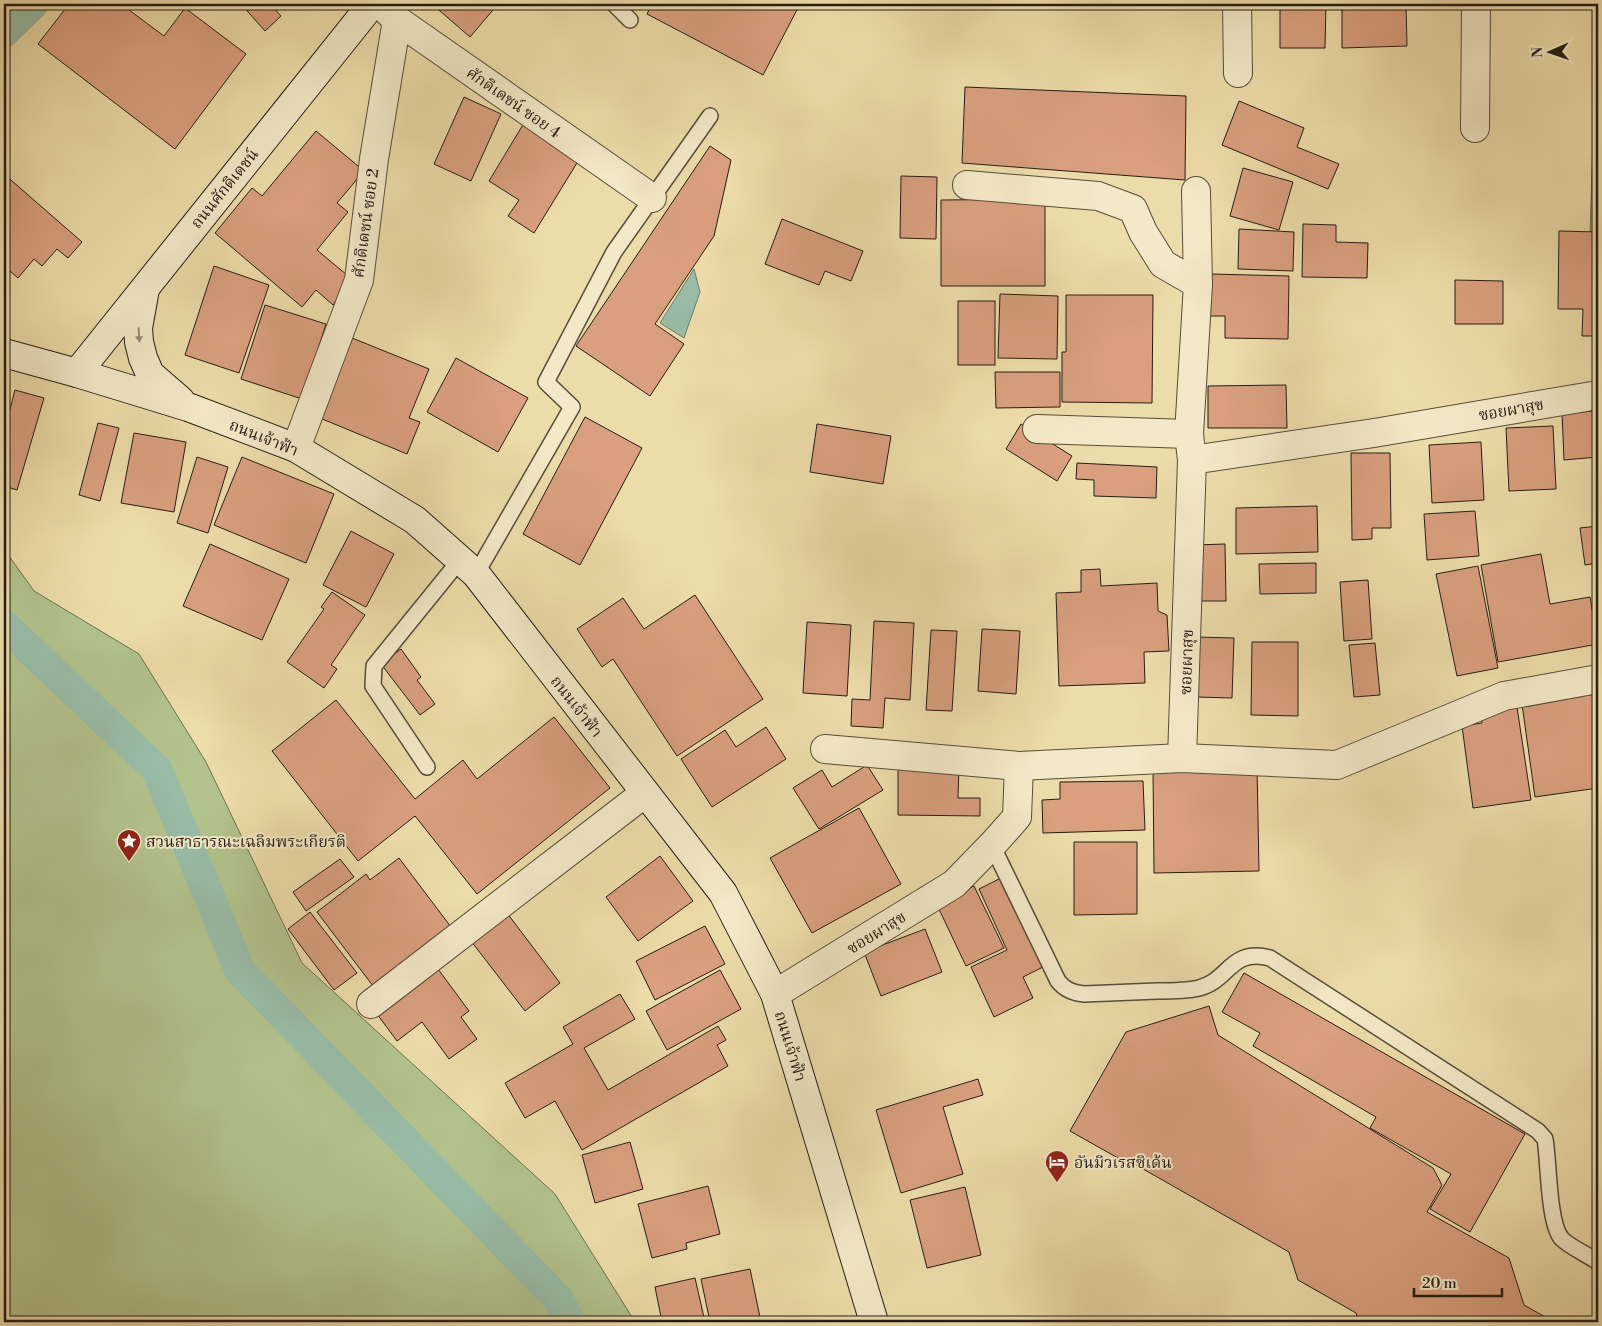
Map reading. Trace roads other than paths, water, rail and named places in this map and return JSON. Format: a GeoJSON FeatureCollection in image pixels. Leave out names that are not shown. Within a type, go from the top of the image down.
{"type":"FeatureCollection","features":[{"type":"Feature","properties":{"kind":"street","name":"ถนนศักดิเดชน์"},"geometry":{"type":"LineString","coordinates":[[77,373],[372,4]]}},
{"type":"Feature","properties":{"kind":"street"},"geometry":{"type":"LineString","coordinates":[[1237,4],[1238,73]]}},
{"type":"Feature","properties":{"kind":"street"},"geometry":{"type":"LineString","coordinates":[[1475,128],[1476,4]]}},
{"type":"Feature","properties":{"kind":"street","name":"ศักดิเดชน์ ซอย 4"},"geometry":{"type":"LineString","coordinates":[[387,12],[652,198]]}},
{"type":"Feature","properties":{"kind":"street","name":"ศักดิเดชน์ ซอย 2"},"geometry":{"type":"LineString","coordinates":[[296,448],[358,280],[374,160],[387,12]]}},
{"type":"Feature","properties":{"kind":"street"},"geometry":{"type":"LineString","coordinates":[[967,185],[1098,196],[1132,210],[1163,264],[1198,284]]}},
{"type":"Feature","properties":{"kind":"street"},"geometry":{"type":"LineString","coordinates":[[1037,429],[1191,447],[1198,284],[1196,191]]}},
{"type":"Feature","properties":{"kind":"street"},"geometry":{"type":"LineString","coordinates":[[146,287],[138,328],[143,358],[150,374],[188,407]]}},
{"type":"Feature","properties":{"kind":"street","name":"ถนนเจ้าฟ้า"},"geometry":{"type":"LineString","coordinates":[[4,354],[77,373],[188,407],[296,448],[415,520],[468,567],[723,894],[775,994],[874,1322]]}},
{"type":"Feature","properties":{"kind":"street","name":"ซอยผาสุข"},"geometry":{"type":"LineString","coordinates":[[1182,758],[1191,447],[1374,433],[1598,395]]}},
{"type":"Feature","properties":{"kind":"street"},"geometry":{"type":"LineString","coordinates":[[825,749],[1018,766],[1182,758],[1337,765],[1504,696],[1598,679]]}},
{"type":"Feature","properties":{"kind":"street","name":"ซอยผาสุข"},"geometry":{"type":"LineString","coordinates":[[775,994],[954,884],[1017,817],[1018,766]]}},
{"type":"Feature","properties":{"kind":"street"},"geometry":{"type":"LineString","coordinates":[[371,1004],[645,793]]}},
{"type":"Feature","properties":{"kind":"lane"},"geometry":{"type":"LineString","coordinates":[[614,4],[630,20]]}},
{"type":"Feature","properties":{"kind":"lane"},"geometry":{"type":"LineString","coordinates":[[428,767],[373,686],[374,666],[468,567],[572,407],[546,382],[614,252],[710,116]]}},
{"type":"Feature","properties":{"kind":"lane"},"geometry":{"type":"LineString","coordinates":[[992,845],[1063,988],[1084,994],[1199,988],[1216,980],[1243,958],[1256,956],[1270,958],[1538,1131],[1546,1139],[1552,1213],[1558,1234],[1565,1241],[1598,1262]]}},
{"type":"Feature","properties":{"kind":"waterway"},"geometry":{"type":"LineString","coordinates":[[4,32],[33,4]]}},
{"type":"Feature","properties":{"kind":"waterway"},"geometry":{"type":"LineString","coordinates":[[4,625],[157,770],[240,971],[558,1299],[570,1322]]}},
{"type":"Feature","properties":{"kind":"place","name":"สวนสาธารณะเฉลิมพระเกียรติ"},"geometry":{"type":"Point","coordinates":[129,862]}},
{"type":"Feature","properties":{"kind":"place","name":"อันมิวเรสซิเด้น"},"geometry":{"type":"Point","coordinates":[1057,1183]}}]}
